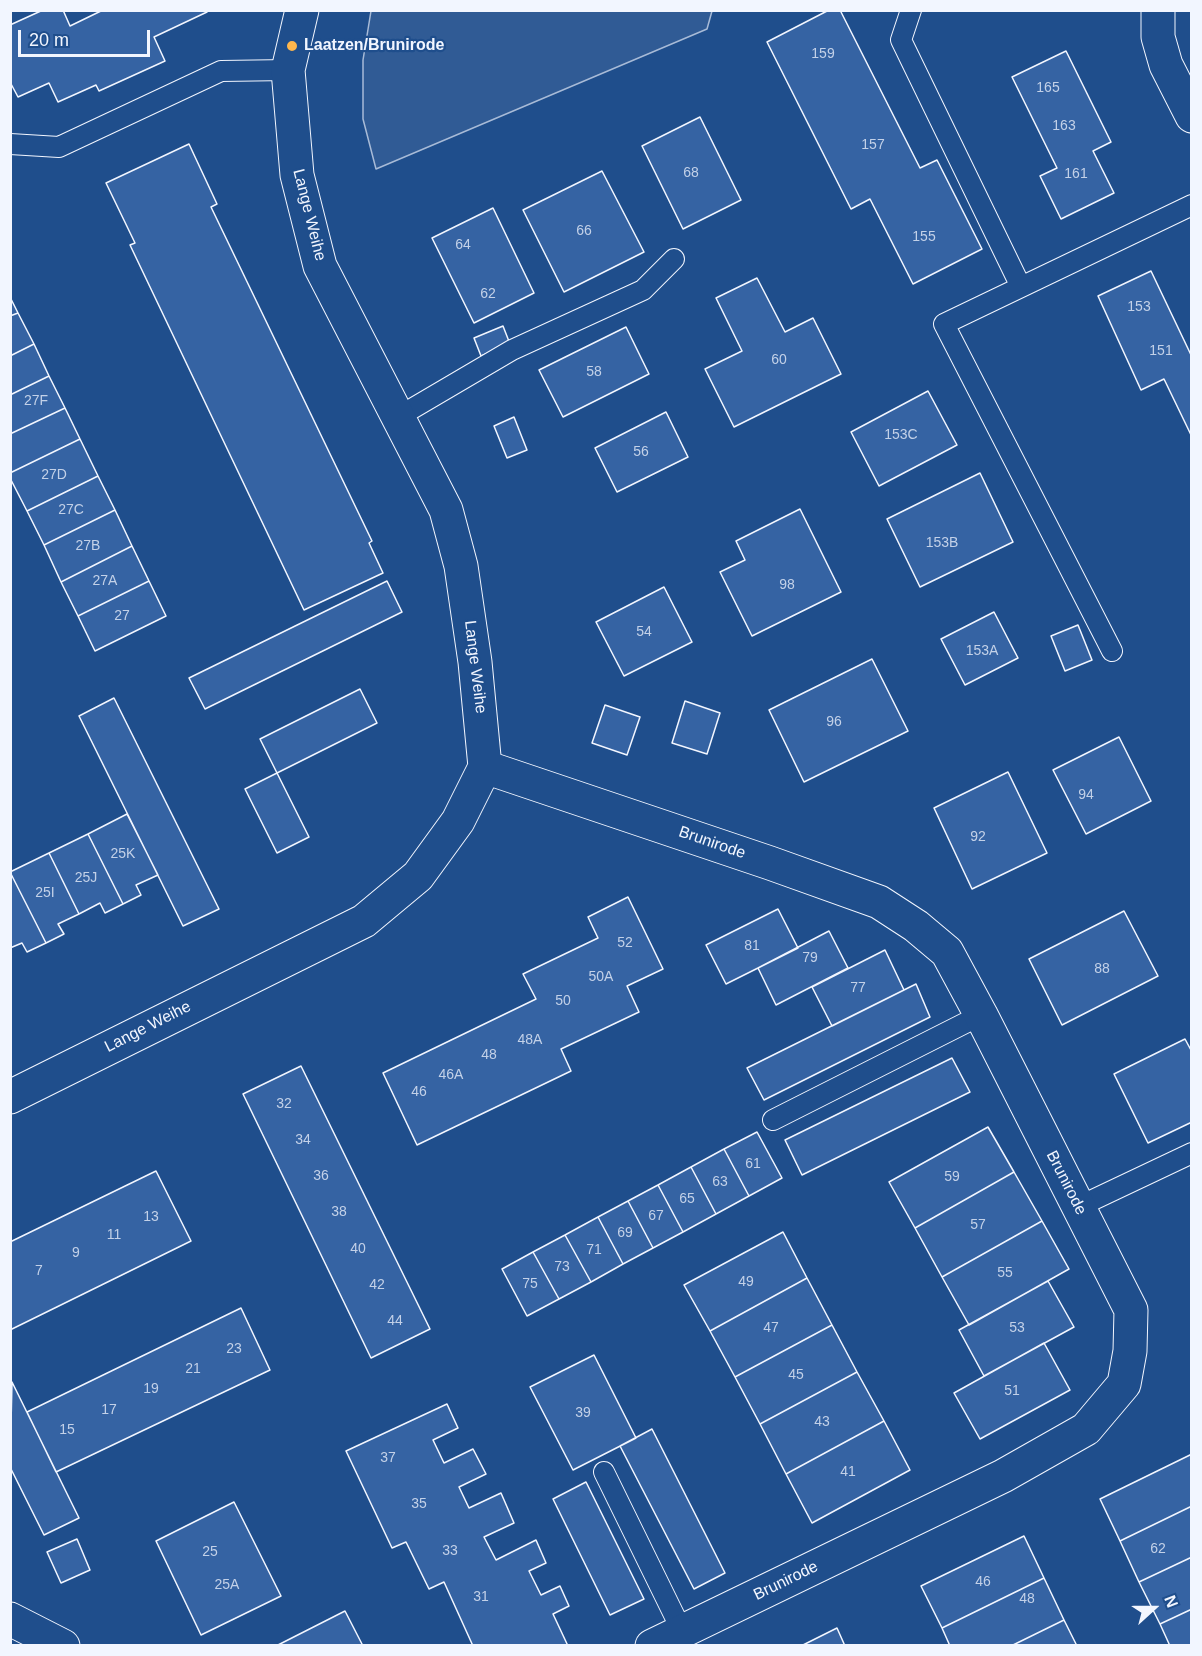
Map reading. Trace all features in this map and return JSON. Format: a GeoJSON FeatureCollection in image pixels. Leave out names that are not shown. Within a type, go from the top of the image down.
{"type":"FeatureCollection","features":[{"type":"Feature","properties":{"kind":"street","name":"Lange Weihe"},"geometry":{"type":"LineString","coordinates":[[10,1097],[364,921],[418,876],[458,822],[485,767],[475,662],[461,566],[446,510],[320,266],[297,175],[288,70],[302,10]]}},
{"type":"Feature","properties":{"kind":"street"},"geometry":{"type":"LineString","coordinates":[[1158,10],[1158,37],[1166,65],[1191,116]]}},
{"type":"Feature","properties":{"kind":"street","name":"Brunirode"},"geometry":{"type":"LineString","coordinates":[[485,767],[879,902],[916,926],[947,952],[1131,1310],[1130,1351],[1124,1384],[1086,1429],[1003,1476],[652,1646]]}},
{"type":"Feature","properties":{"kind":"street"},"geometry":{"type":"LineString","coordinates":[[10,1619],[63,1646]]}},
{"type":"Feature","properties":{"kind":"lane"},"geometry":{"type":"LineString","coordinates":[[911,10],[902,40],[1021,287]]}},
{"type":"Feature","properties":{"kind":"lane"},"geometry":{"type":"LineString","coordinates":[[10,144],[59,147],[220,71],[288,70]]}},
{"type":"Feature","properties":{"kind":"lane"},"geometry":{"type":"LineString","coordinates":[[1112,651],[944,324],[1191,205]]}},
{"type":"Feature","properties":{"kind":"lane"},"geometry":{"type":"LineString","coordinates":[[398,417],[512,350],[643,290],[674,259]]}},
{"type":"Feature","properties":{"kind":"lane"},"geometry":{"type":"LineString","coordinates":[[773,1120],[981,1015]]}},
{"type":"Feature","properties":{"kind":"lane"},"geometry":{"type":"LineString","coordinates":[[1078,1206],[1191,1153]]}},
{"type":"Feature","properties":{"kind":"lane"},"geometry":{"type":"LineString","coordinates":[[604,1472],[682,1631]]}},
{"type":"Feature","properties":{"kind":"shaded area"},"geometry":{"type":"Polygon","coordinates":[[[371,10],[712,11],[707,29],[376,169],[363,119],[363,60],[371,10]]]}},
{"type":"Feature","properties":{"kind":"building"},"geometry":{"type":"Polygon","coordinates":[[[43,10],[63,10],[70,26],[103,10],[206,10],[207,12],[154,37],[165,61],[99,91],[96,85],[58,102],[49,83],[18,97],[10,82],[10,25],[43,10]]]}},
{"type":"Feature","properties":{"kind":"building"},"geometry":{"type":"Polygon","coordinates":[[[829,10],[840,10],[920,168],[937,160],[982,249],[913,284],[870,199],[851,209],[767,42],[829,10]]]}},
{"type":"Feature","properties":{"kind":"building"},"geometry":{"type":"Polygon","coordinates":[[[1066,51],[1111,142],[1093,151],[1114,193],[1061,219],[1040,176],[1057,168],[1012,77],[1066,51]]]}},
{"type":"Feature","properties":{"kind":"building"},"geometry":{"type":"Polygon","coordinates":[[[700,117],[741,200],[683,229],[642,146],[700,117]]]}},
{"type":"Feature","properties":{"kind":"building"},"geometry":{"type":"Polygon","coordinates":[[[189,144],[217,204],[211,207],[372,541],[369,543],[383,573],[304,610],[130,245],[135,243],[106,183],[189,144]]]}},
{"type":"Feature","properties":{"kind":"building"},"geometry":{"type":"Polygon","coordinates":[[[602,171],[644,252],[564,292],[523,210],[602,171]]]}},
{"type":"Feature","properties":{"kind":"building"},"geometry":{"type":"Polygon","coordinates":[[[493,208],[534,293],[474,323],[432,238],[493,208]]]}},
{"type":"Feature","properties":{"kind":"building"},"geometry":{"type":"Polygon","coordinates":[[[1151,271],[1192,357],[1192,437],[1164,379],[1141,390],[1098,296],[1151,271]]]}},
{"type":"Feature","properties":{"kind":"building"},"geometry":{"type":"Polygon","coordinates":[[[757,278],[785,332],[813,318],[841,374],[734,427],[705,369],[742,351],[716,298],[757,278]]]}},
{"type":"Feature","properties":{"kind":"building"},"geometry":{"type":"Polygon","coordinates":[[[10,297],[18,313],[10,316],[10,297]]]}},
{"type":"Feature","properties":{"kind":"building"},"geometry":{"type":"Polygon","coordinates":[[[18,313],[34,344],[10,356],[10,316],[18,313]]]}},
{"type":"Feature","properties":{"kind":"building"},"geometry":{"type":"Polygon","coordinates":[[[503,326],[510,344],[481,356],[474,338],[503,326]]]}},
{"type":"Feature","properties":{"kind":"building"},"geometry":{"type":"Polygon","coordinates":[[[626,327],[649,374],[563,417],[539,370],[626,327]]]}},
{"type":"Feature","properties":{"kind":"building"},"geometry":{"type":"Polygon","coordinates":[[[34,344],[49,376],[10,395],[10,356],[34,344]]]}},
{"type":"Feature","properties":{"kind":"building"},"geometry":{"type":"Polygon","coordinates":[[[49,376],[65,408],[10,434],[10,395],[49,376]]]}},
{"type":"Feature","properties":{"kind":"building"},"geometry":{"type":"Polygon","coordinates":[[[928,391],[957,445],[879,486],[851,432],[928,391]]]}},
{"type":"Feature","properties":{"kind":"building"},"geometry":{"type":"Polygon","coordinates":[[[65,408],[80,439],[10,473],[10,434],[65,408]]]}},
{"type":"Feature","properties":{"kind":"building"},"geometry":{"type":"Polygon","coordinates":[[[666,412],[688,457],[617,492],[595,448],[666,412]]]}},
{"type":"Feature","properties":{"kind":"building"},"geometry":{"type":"Polygon","coordinates":[[[514,417],[527,450],[507,458],[494,426],[514,417]]]}},
{"type":"Feature","properties":{"kind":"building"},"geometry":{"type":"Polygon","coordinates":[[[80,439],[98,476],[27,511],[10,478],[10,473],[80,439]]]}},
{"type":"Feature","properties":{"kind":"building"},"geometry":{"type":"Polygon","coordinates":[[[980,473],[1013,542],[920,587],[887,519],[980,473]]]}},
{"type":"Feature","properties":{"kind":"building"},"geometry":{"type":"Polygon","coordinates":[[[98,476],[115,510],[44,545],[27,511],[98,476]]]}},
{"type":"Feature","properties":{"kind":"building"},"geometry":{"type":"Polygon","coordinates":[[[800,509],[841,592],[752,636],[720,572],[745,560],[736,541],[800,509]]]}},
{"type":"Feature","properties":{"kind":"building"},"geometry":{"type":"Polygon","coordinates":[[[115,510],[132,546],[61,582],[44,545],[115,510]]]}},
{"type":"Feature","properties":{"kind":"building"},"geometry":{"type":"Polygon","coordinates":[[[132,546],[149,581],[78,616],[61,582],[132,546]]]}},
{"type":"Feature","properties":{"kind":"building"},"geometry":{"type":"Polygon","coordinates":[[[149,581],[166,616],[95,651],[78,616],[149,581]]]}},
{"type":"Feature","properties":{"kind":"building"},"geometry":{"type":"Polygon","coordinates":[[[387,581],[402,612],[205,709],[189,678],[387,581]]]}},
{"type":"Feature","properties":{"kind":"building"},"geometry":{"type":"Polygon","coordinates":[[[664,587],[692,642],[624,676],[596,622],[664,587]]]}},
{"type":"Feature","properties":{"kind":"building"},"geometry":{"type":"Polygon","coordinates":[[[994,612],[1018,658],[965,685],[941,639],[994,612]]]}},
{"type":"Feature","properties":{"kind":"building"},"geometry":{"type":"Polygon","coordinates":[[[1078,625],[1092,660],[1065,671],[1051,636],[1078,625]]]}},
{"type":"Feature","properties":{"kind":"building"},"geometry":{"type":"Polygon","coordinates":[[[872,659],[908,731],[804,782],[769,710],[872,659]]]}},
{"type":"Feature","properties":{"kind":"building"},"geometry":{"type":"Polygon","coordinates":[[[360,689],[377,723],[277,773],[260,739],[360,689]]]}},
{"type":"Feature","properties":{"kind":"building"},"geometry":{"type":"Polygon","coordinates":[[[114,698],[219,909],[183,926],[79,716],[114,698]]]}},
{"type":"Feature","properties":{"kind":"building"},"geometry":{"type":"Polygon","coordinates":[[[685,701],[720,713],[707,754],[672,743],[685,701]]]}},
{"type":"Feature","properties":{"kind":"building"},"geometry":{"type":"Polygon","coordinates":[[[605,705],[640,717],[627,755],[592,743],[605,705]]]}},
{"type":"Feature","properties":{"kind":"building"},"geometry":{"type":"Polygon","coordinates":[[[1119,737],[1151,801],[1086,834],[1053,770],[1119,737]]]}},
{"type":"Feature","properties":{"kind":"building"},"geometry":{"type":"Polygon","coordinates":[[[1008,772],[1047,853],[972,889],[934,808],[1008,772]]]}},
{"type":"Feature","properties":{"kind":"building"},"geometry":{"type":"Polygon","coordinates":[[[277,773],[309,837],[277,853],[245,789],[277,773]]]}},
{"type":"Feature","properties":{"kind":"building"},"geometry":{"type":"Polygon","coordinates":[[[127,814],[158,875],[136,885],[141,895],[123,904],[88,834],[127,814]]]}},
{"type":"Feature","properties":{"kind":"building"},"geometry":{"type":"Polygon","coordinates":[[[88,834],[123,904],[105,913],[100,903],[79,914],[49,853],[88,834]]]}},
{"type":"Feature","properties":{"kind":"building"},"geometry":{"type":"Polygon","coordinates":[[[49,853],[79,914],[58,924],[64,934],[46,943],[10,872],[49,853]]]}},
{"type":"Feature","properties":{"kind":"building"},"geometry":{"type":"Polygon","coordinates":[[[10,872],[46,943],[27,952],[22,943],[10,948],[10,872]]]}},
{"type":"Feature","properties":{"kind":"building"},"geometry":{"type":"Polygon","coordinates":[[[628,897],[663,969],[627,986],[639,1012],[561,1049],[571,1071],[417,1145],[383,1073],[536,999],[523,974],[598,938],[588,917],[628,897]]]}},
{"type":"Feature","properties":{"kind":"building"},"geometry":{"type":"Polygon","coordinates":[[[778,909],[798,948],[726,984],[706,945],[778,909]]]}},
{"type":"Feature","properties":{"kind":"building"},"geometry":{"type":"Polygon","coordinates":[[[1124,911],[1158,976],[1062,1025],[1029,959],[1124,911]]]}},
{"type":"Feature","properties":{"kind":"building"},"geometry":{"type":"Polygon","coordinates":[[[829,931],[848,968],[776,1005],[758,968],[829,931]]]}},
{"type":"Feature","properties":{"kind":"building"},"geometry":{"type":"Polygon","coordinates":[[[885,950],[904,990],[832,1026],[812,987],[885,950]]]}},
{"type":"Feature","properties":{"kind":"building"},"geometry":{"type":"Polygon","coordinates":[[[916,984],[930,1017],[764,1100],[747,1068],[916,984]]]}},
{"type":"Feature","properties":{"kind":"building"},"geometry":{"type":"Polygon","coordinates":[[[1185,1039],[1192,1052],[1192,1122],[1148,1143],[1114,1074],[1185,1039]]]}},
{"type":"Feature","properties":{"kind":"building"},"geometry":{"type":"Polygon","coordinates":[[[952,1058],[970,1092],[802,1175],[785,1140],[952,1058]]]}},
{"type":"Feature","properties":{"kind":"building"},"geometry":{"type":"Polygon","coordinates":[[[301,1066],[430,1329],[371,1358],[243,1094],[301,1066]]]}},
{"type":"Feature","properties":{"kind":"building"},"geometry":{"type":"Polygon","coordinates":[[[988,1127],[1014,1172],[915,1228],[889,1182],[988,1127]]]}},
{"type":"Feature","properties":{"kind":"building"},"geometry":{"type":"Polygon","coordinates":[[[757,1132],[782,1178],[749,1196],[724,1149],[757,1132]]]}},
{"type":"Feature","properties":{"kind":"building"},"geometry":{"type":"Polygon","coordinates":[[[724,1149],[749,1196],[716,1214],[691,1167],[724,1149]]]}},
{"type":"Feature","properties":{"kind":"building"},"geometry":{"type":"Polygon","coordinates":[[[691,1167],[716,1214],[683,1232],[658,1185],[691,1167]]]}},
{"type":"Feature","properties":{"kind":"building"},"geometry":{"type":"Polygon","coordinates":[[[156,1171],[191,1241],[10,1330],[10,1242],[156,1171]]]}},
{"type":"Feature","properties":{"kind":"building"},"geometry":{"type":"Polygon","coordinates":[[[1014,1172],[1042,1221],[942,1277],[915,1228],[1014,1172]]]}},
{"type":"Feature","properties":{"kind":"building"},"geometry":{"type":"Polygon","coordinates":[[[658,1185],[683,1232],[653,1248],[628,1201],[658,1185]]]}},
{"type":"Feature","properties":{"kind":"building"},"geometry":{"type":"Polygon","coordinates":[[[628,1201],[653,1248],[623,1264],[598,1217],[628,1201]]]}},
{"type":"Feature","properties":{"kind":"building"},"geometry":{"type":"Polygon","coordinates":[[[598,1217],[623,1264],[591,1282],[565,1235],[598,1217]]]}},
{"type":"Feature","properties":{"kind":"building"},"geometry":{"type":"Polygon","coordinates":[[[1042,1221],[1069,1269],[969,1325],[942,1277],[1042,1221]]]}},
{"type":"Feature","properties":{"kind":"building"},"geometry":{"type":"Polygon","coordinates":[[[783,1232],[807,1278],[710,1331],[684,1285],[783,1232]]]}},
{"type":"Feature","properties":{"kind":"building"},"geometry":{"type":"Polygon","coordinates":[[[565,1235],[591,1282],[559,1299],[533,1252],[565,1235]]]}},
{"type":"Feature","properties":{"kind":"building"},"geometry":{"type":"Polygon","coordinates":[[[533,1252],[559,1299],[527,1316],[502,1269],[533,1252]]]}},
{"type":"Feature","properties":{"kind":"building"},"geometry":{"type":"Polygon","coordinates":[[[807,1278],[832,1325],[735,1377],[710,1331],[807,1278]]]}},
{"type":"Feature","properties":{"kind":"building"},"geometry":{"type":"Polygon","coordinates":[[[1048,1281],[1074,1327],[984,1376],[959,1330],[1048,1281]]]}},
{"type":"Feature","properties":{"kind":"building"},"geometry":{"type":"Polygon","coordinates":[[[241,1308],[270,1370],[56,1472],[27,1412],[241,1308]]]}},
{"type":"Feature","properties":{"kind":"building"},"geometry":{"type":"Polygon","coordinates":[[[832,1325],[857,1372],[760,1424],[735,1377],[832,1325]]]}},
{"type":"Feature","properties":{"kind":"building"},"geometry":{"type":"Polygon","coordinates":[[[1044,1343],[1070,1390],[980,1439],[954,1393],[1044,1343]]]}},
{"type":"Feature","properties":{"kind":"building"},"geometry":{"type":"Polygon","coordinates":[[[594,1355],[636,1438],[573,1470],[530,1387],[594,1355]]]}},
{"type":"Feature","properties":{"kind":"building"},"geometry":{"type":"Polygon","coordinates":[[[857,1372],[884,1421],[786,1474],[760,1424],[857,1372]]]}},
{"type":"Feature","properties":{"kind":"building"},"geometry":{"type":"Polygon","coordinates":[[[12,1382],[79,1518],[44,1535],[10,1467],[12,1382]]]}},
{"type":"Feature","properties":{"kind":"building"},"geometry":{"type":"Polygon","coordinates":[[[447,1404],[458,1428],[433,1440],[444,1463],[473,1449],[486,1474],[459,1487],[469,1508],[501,1493],[514,1523],[484,1537],[496,1560],[536,1540],[546,1563],[529,1571],[541,1595],[560,1586],[569,1606],[553,1614],[568,1646],[473,1646],[444,1582],[429,1589],[406,1542],[392,1548],[346,1451],[447,1404]]]}},
{"type":"Feature","properties":{"kind":"building"},"geometry":{"type":"Polygon","coordinates":[[[884,1421],[910,1470],[812,1523],[786,1474],[884,1421]]]}},
{"type":"Feature","properties":{"kind":"building"},"geometry":{"type":"Polygon","coordinates":[[[652,1429],[725,1573],[694,1589],[620,1446],[652,1429]]]}},
{"type":"Feature","properties":{"kind":"building"},"geometry":{"type":"Polygon","coordinates":[[[1192,1454],[1192,1506],[1120,1541],[1100,1499],[1192,1454]]]}},
{"type":"Feature","properties":{"kind":"building"},"geometry":{"type":"Polygon","coordinates":[[[586,1482],[644,1599],[610,1615],[553,1499],[586,1482]]]}},
{"type":"Feature","properties":{"kind":"building"},"geometry":{"type":"Polygon","coordinates":[[[234,1502],[281,1596],[201,1635],[156,1541],[234,1502]]]}},
{"type":"Feature","properties":{"kind":"building"},"geometry":{"type":"Polygon","coordinates":[[[1192,1506],[1192,1557],[1139,1582],[1120,1541],[1192,1506]]]}},
{"type":"Feature","properties":{"kind":"building"},"geometry":{"type":"Polygon","coordinates":[[[1024,1536],[1044,1578],[942,1628],[921,1586],[1024,1536]]]}},
{"type":"Feature","properties":{"kind":"building"},"geometry":{"type":"Polygon","coordinates":[[[77,1539],[90,1570],[61,1583],[47,1552],[77,1539]]]}},
{"type":"Feature","properties":{"kind":"building"},"geometry":{"type":"Polygon","coordinates":[[[1192,1557],[1192,1609],[1160,1624],[1139,1582],[1192,1557]]]}},
{"type":"Feature","properties":{"kind":"building"},"geometry":{"type":"Polygon","coordinates":[[[1044,1578],[1064,1620],[1011,1646],[950,1646],[942,1628],[1044,1578]]]}},
{"type":"Feature","properties":{"kind":"building"},"geometry":{"type":"Polygon","coordinates":[[[1192,1609],[1192,1646],[1170,1646],[1160,1624],[1192,1609]]]}},
{"type":"Feature","properties":{"kind":"building"},"geometry":{"type":"Polygon","coordinates":[[[345,1611],[363,1646],[276,1646],[345,1611]]]}},
{"type":"Feature","properties":{"kind":"building"},"geometry":{"type":"Polygon","coordinates":[[[1064,1620],[1077,1646],[1011,1646],[1064,1620]]]}},
{"type":"Feature","properties":{"kind":"building"},"geometry":{"type":"Polygon","coordinates":[[[837,1628],[845,1646],[801,1646],[837,1628]]]}},
{"type":"Feature","properties":{"kind":"place","name":"Laatzen/Brunirode"},"geometry":{"type":"Point","coordinates":[292,46]}}]}
